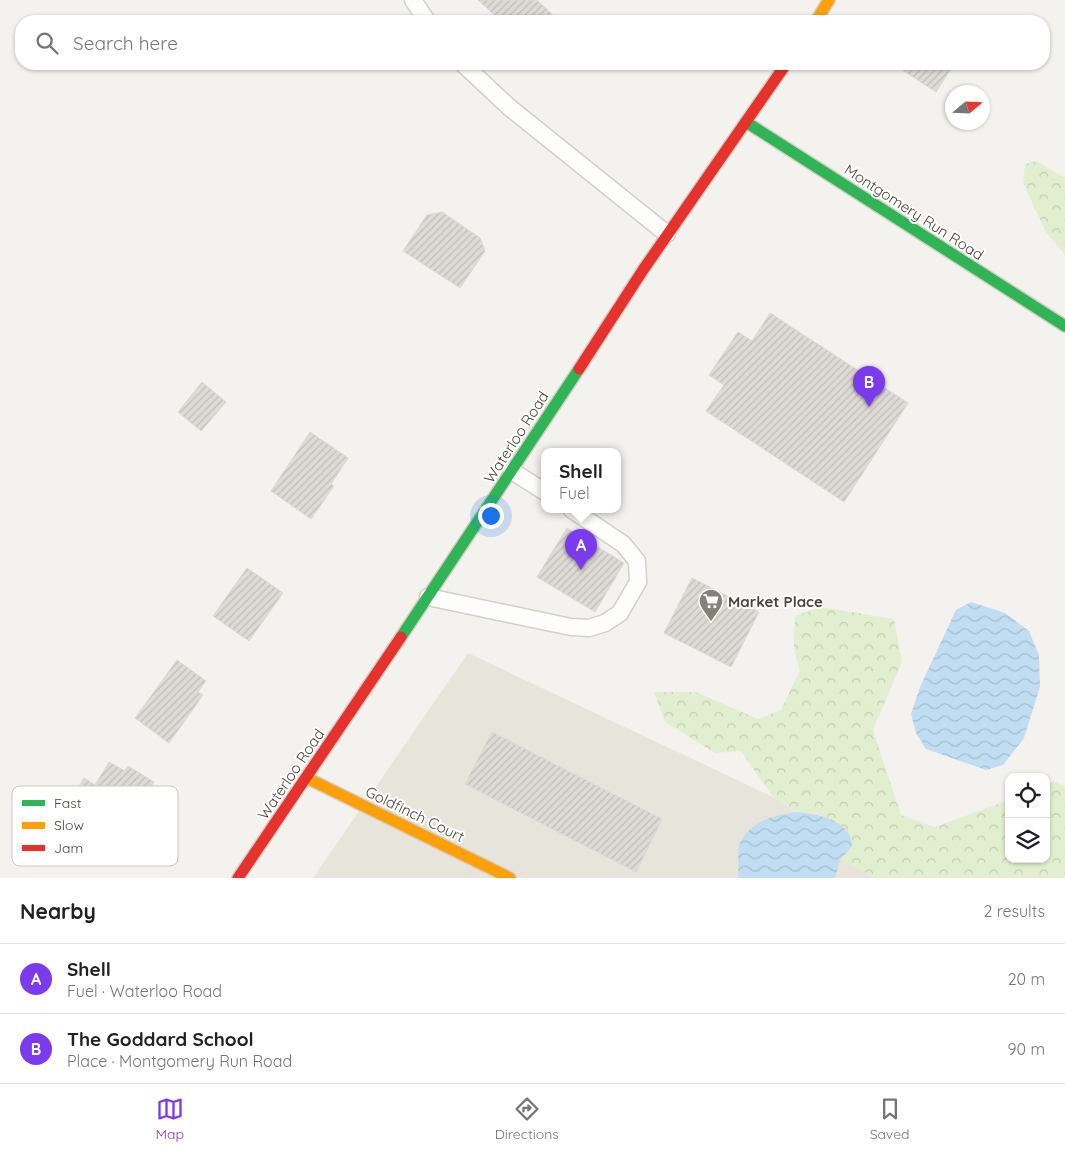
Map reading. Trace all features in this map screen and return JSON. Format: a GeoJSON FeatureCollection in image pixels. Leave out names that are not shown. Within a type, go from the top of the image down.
{"type":"FeatureCollection","features":[{"type":"Feature","properties":{"kind":"main road"},"geometry":{"type":"LineString","coordinates":[[820,15],[829,0]]}},
{"type":"Feature","properties":{"kind":"main road","name":"Waterloo Road"},"geometry":{"type":"LineString","coordinates":[[238,878],[428,598],[667,234],[782,70]]}},
{"type":"Feature","properties":{"kind":"main road","name":"Montgomery Run Road"},"geometry":{"type":"LineString","coordinates":[[746,122],[1065,326]]}},
{"type":"Feature","properties":{"kind":"main road","name":"Goldfinch Court"},"geometry":{"type":"LineString","coordinates":[[306,778],[510,878]]}},
{"type":"Feature","properties":{"kind":"lane"},"geometry":{"type":"LineString","coordinates":[[413,0],[422,15]]}},
{"type":"Feature","properties":{"kind":"lane"},"geometry":{"type":"LineString","coordinates":[[469,70],[509,107],[667,234]]}},
{"type":"Feature","properties":{"kind":"lane"},"geometry":{"type":"LineString","coordinates":[[512,470],[541,489]]}},
{"type":"Feature","properties":{"kind":"lane"},"geometry":{"type":"LineString","coordinates":[[428,598],[571,627],[589,628],[605,623],[620,613],[638,582],[637,562],[623,544],[577,513]]}},
{"type":"Feature","properties":{"kind":"shaded area"},"geometry":{"type":"Polygon","coordinates":[[[468,653],[773,797],[796,812],[817,814],[841,860],[876,878],[313,878],[468,653]]]}},
{"type":"Feature","properties":{"kind":"green space"},"geometry":{"type":"Polygon","coordinates":[[[1036,161],[1065,178],[1065,255],[1046,232],[1023,183],[1025,164],[1036,161]]]}},
{"type":"Feature","properties":{"kind":"green space"},"geometry":{"type":"Polygon","coordinates":[[[821,607],[894,619],[902,662],[873,730],[901,815],[935,827],[1005,801],[1005,863],[1050,863],[1050,782],[1053,781],[1065,787],[1065,878],[876,878],[840,860],[849,834],[835,822],[817,814],[796,812],[773,797],[741,751],[715,753],[665,722],[654,692],[696,692],[758,719],[781,710],[800,671],[794,649],[795,616],[821,607]]]}},
{"type":"Feature","properties":{"kind":"water"},"geometry":{"type":"Polygon","coordinates":[[[971,602],[1005,613],[1029,631],[1039,655],[1040,687],[1024,738],[1003,765],[986,770],[926,749],[916,733],[911,714],[920,687],[956,610],[971,602]]]}},
{"type":"Feature","properties":{"kind":"water"},"geometry":{"type":"Polygon","coordinates":[[[796,812],[825,817],[839,824],[849,834],[852,846],[840,860],[835,878],[738,878],[739,846],[744,835],[764,820],[796,812]]]}},
{"type":"Feature","properties":{"kind":"building"},"geometry":{"type":"Polygon","coordinates":[[[478,0],[537,0],[553,15],[494,15],[478,0]]]}},
{"type":"Feature","properties":{"kind":"building"},"geometry":{"type":"Polygon","coordinates":[[[902,70],[950,70],[936,92],[902,70]]]}},
{"type":"Feature","properties":{"kind":"building"},"geometry":{"type":"Polygon","coordinates":[[[442,212],[480,238],[485,251],[460,288],[403,251],[427,215],[442,212]]]}},
{"type":"Feature","properties":{"kind":"building"},"geometry":{"type":"Polygon","coordinates":[[[770,313],[908,403],[844,502],[706,411],[724,385],[709,375],[738,332],[752,341],[770,313]]]}},
{"type":"Feature","properties":{"kind":"building"},"geometry":{"type":"Polygon","coordinates":[[[202,382],[226,402],[201,431],[178,412],[202,382]]]}},
{"type":"Feature","properties":{"kind":"building"},"geometry":{"type":"Polygon","coordinates":[[[310,432],[348,458],[331,484],[334,486],[311,519],[271,491],[310,432]]]}},
{"type":"Feature","properties":{"kind":"building"},"geometry":{"type":"Polygon","coordinates":[[[567,528],[624,563],[595,612],[537,577],[567,528]]]}},
{"type":"Feature","properties":{"kind":"building"},"geometry":{"type":"Polygon","coordinates":[[[247,568],[283,593],[249,641],[213,616],[247,568]]]}},
{"type":"Feature","properties":{"kind":"building","name":"Market Place"},"geometry":{"type":"Polygon","coordinates":[[[692,578],[759,612],[731,667],[664,633],[692,578]]]}},
{"type":"Feature","properties":{"kind":"building"},"geometry":{"type":"Polygon","coordinates":[[[177,660],[206,681],[198,692],[203,695],[169,743],[135,718],[177,660]]]}},
{"type":"Feature","properties":{"kind":"building"},"geometry":{"type":"Polygon","coordinates":[[[492,732],[662,819],[636,872],[465,784],[492,732]]]}},
{"type":"Feature","properties":{"kind":"building"},"geometry":{"type":"Polygon","coordinates":[[[109,762],[125,771],[128,766],[154,782],[152,786],[79,786],[84,778],[95,785],[109,762]]]}},
{"type":"Feature","properties":{"kind":"traffic: fast"},"geometry":{"type":"LineString","coordinates":[[746,122],[1065,326]]}},
{"type":"Feature","properties":{"kind":"traffic: fast"},"geometry":{"type":"LineString","coordinates":[[401,637],[579,369]]}},
{"type":"Feature","properties":{"kind":"traffic: slow"},"geometry":{"type":"LineString","coordinates":[[820,15],[829,0]]}},
{"type":"Feature","properties":{"kind":"traffic: slow"},"geometry":{"type":"LineString","coordinates":[[307,778],[510,878]]}},
{"type":"Feature","properties":{"kind":"traffic: jam"},"geometry":{"type":"LineString","coordinates":[[579,369],[643,270],[782,70]]}},
{"type":"Feature","properties":{"kind":"traffic: jam"},"geometry":{"type":"LineString","coordinates":[[238,878],[401,637]]}},
{"type":"Feature","properties":{"kind":"place","name":"The Goddard School"},"geometry":{"type":"Point","coordinates":[869,407]}},
{"type":"Feature","properties":{"kind":"place","name":"Shell"},"geometry":{"type":"Point","coordinates":[581,570]}},
{"type":"Feature","properties":{"kind":"place","name":"Market Place"},"geometry":{"type":"Point","coordinates":[711,622]}}]}
